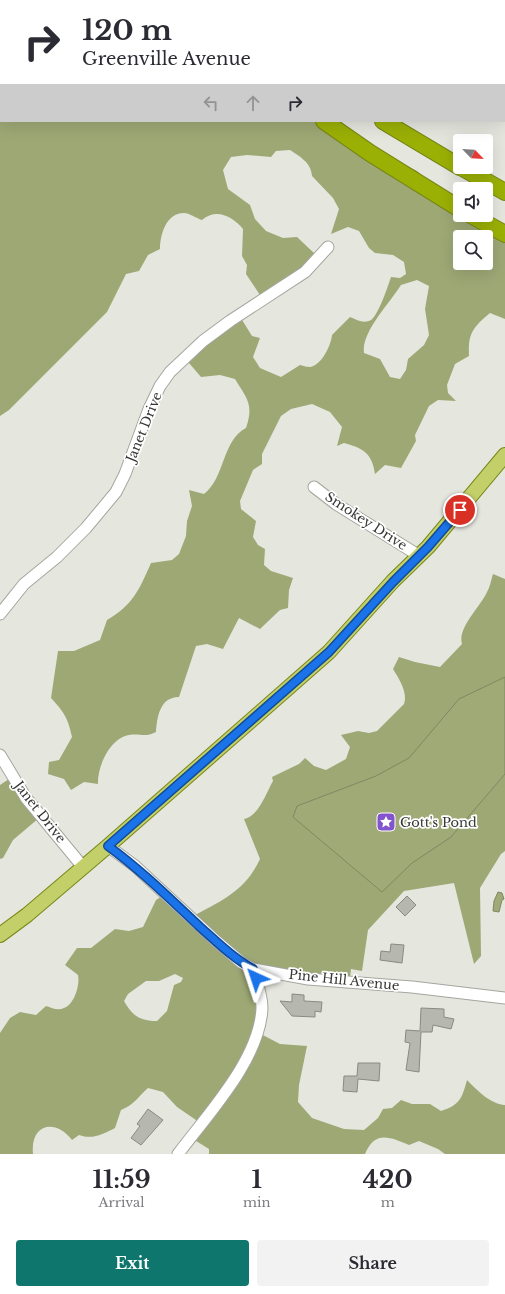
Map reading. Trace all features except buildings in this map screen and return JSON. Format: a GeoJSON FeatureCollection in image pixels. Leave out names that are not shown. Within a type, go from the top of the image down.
{"type":"FeatureCollection","features":[{"type":"Feature","properties":{"kind":"highway"},"geometry":{"type":"LineString","coordinates":[[325,122],[370,153],[453,205]]}},
{"type":"Feature","properties":{"kind":"highway"},"geometry":{"type":"LineString","coordinates":[[385,122],[453,163]]}},
{"type":"Feature","properties":{"kind":"highway"},"geometry":{"type":"LineString","coordinates":[[473,174],[505,192]]}},
{"type":"Feature","properties":{"kind":"highway"},"geometry":{"type":"LineString","coordinates":[[484,222],[505,234]]}},
{"type":"Feature","properties":{"kind":"main road"},"geometry":{"type":"LineString","coordinates":[[0,935],[27,915],[108,846],[329,652],[418,555],[438,536],[505,455]]}},
{"type":"Feature","properties":{"kind":"street","name":"Janet Drive"},"geometry":{"type":"LineString","coordinates":[[0,614],[24,584],[57,557],[86,528],[116,492],[125,474],[149,409],[160,386],[170,372],[204,341],[230,321],[306,272],[328,247]]}},
{"type":"Feature","properties":{"kind":"street","name":"Smokey Drive"},"geometry":{"type":"LineString","coordinates":[[314,487],[336,504],[418,555]]}},
{"type":"Feature","properties":{"kind":"street","name":"Janet Drive"},"geometry":{"type":"LineString","coordinates":[[0,755],[26,798],[83,867]]}},
{"type":"Feature","properties":{"kind":"street","name":"Pine Hill Avenue"},"geometry":{"type":"LineString","coordinates":[[108,846],[135,866],[242,963],[253,969],[308,979],[412,987],[505,998]]}},
{"type":"Feature","properties":{"kind":"street"},"geometry":{"type":"LineString","coordinates":[[178,1154],[232,1081],[250,1053],[257,1037],[262,1006],[253,969]]}},
{"type":"Feature","properties":{"kind":"shaded area"},"geometry":{"type":"Polygon","coordinates":[[[0,122],[334,122],[349,132],[364,138],[387,156],[417,171],[427,180],[436,199],[453,205],[453,222],[493,222],[493,219],[505,224],[505,319],[490,313],[475,327],[472,332],[469,342],[469,356],[455,364],[447,385],[448,393],[456,401],[438,400],[429,406],[415,435],[416,441],[401,468],[385,465],[375,474],[372,461],[366,452],[344,443],[337,446],[342,427],[330,412],[312,404],[291,409],[281,416],[262,454],[262,464],[253,470],[240,501],[241,509],[256,521],[253,537],[258,545],[265,549],[264,565],[271,571],[293,578],[289,590],[288,608],[280,610],[260,629],[239,618],[223,649],[207,644],[196,646],[179,697],[168,700],[164,704],[157,720],[156,732],[152,734],[129,735],[122,737],[106,754],[98,777],[98,784],[84,782],[71,790],[64,779],[48,774],[49,762],[59,760],[72,737],[65,716],[51,698],[58,651],[74,651],[100,640],[107,620],[123,609],[134,596],[139,589],[151,563],[172,560],[179,554],[186,536],[187,521],[192,506],[189,490],[204,494],[211,487],[216,479],[232,441],[246,428],[249,413],[248,402],[235,379],[220,375],[201,377],[183,356],[239,315],[252,336],[260,338],[253,357],[260,368],[281,377],[300,365],[310,367],[322,359],[330,344],[332,335],[350,317],[363,322],[371,320],[377,313],[391,277],[400,278],[406,274],[404,262],[393,255],[375,253],[369,248],[359,231],[348,227],[331,234],[339,209],[333,198],[312,176],[310,167],[301,158],[290,150],[276,151],[271,157],[247,155],[231,157],[223,170],[228,189],[250,205],[255,219],[266,231],[283,238],[297,237],[315,254],[304,267],[260,295],[246,274],[247,265],[242,256],[243,229],[239,224],[229,217],[218,214],[207,216],[202,220],[186,213],[178,214],[168,221],[165,226],[161,237],[160,249],[148,255],[139,271],[126,274],[107,312],[9,410],[0,416],[0,122]],[[417,280],[401,285],[371,327],[364,345],[364,353],[380,359],[390,377],[400,379],[406,370],[408,359],[424,345],[429,335],[425,309],[429,286],[417,280]]]}},
{"type":"Feature","properties":{"kind":"shaded area"},"geometry":{"type":"Polygon","coordinates":[[[493,574],[505,579],[505,851],[501,854],[480,888],[481,956],[474,964],[454,883],[404,891],[368,930],[362,971],[351,969],[350,978],[256,973],[257,1032],[280,1044],[307,1046],[299,1085],[298,1102],[312,1118],[344,1129],[364,1130],[378,1118],[383,1109],[392,1108],[401,1100],[412,1104],[430,1104],[441,1111],[447,1109],[456,1103],[462,1096],[467,1080],[479,1092],[489,1099],[505,1105],[505,1154],[445,1154],[438,1149],[419,1141],[409,1145],[389,1138],[378,1138],[373,1141],[365,1154],[209,1154],[209,1149],[188,1136],[196,1124],[196,1120],[177,1107],[163,1092],[148,1088],[133,1103],[121,1110],[115,1128],[98,1136],[89,1137],[79,1135],[72,1140],[58,1129],[51,1127],[45,1128],[35,1136],[33,1154],[0,1154],[0,1033],[10,1018],[20,1012],[36,1015],[46,1006],[60,1009],[68,1006],[76,993],[78,975],[65,965],[77,948],[91,948],[115,929],[129,931],[143,927],[156,900],[165,894],[191,915],[197,914],[226,898],[241,886],[260,859],[244,819],[249,817],[258,809],[273,781],[272,777],[299,764],[305,758],[314,766],[326,770],[346,759],[350,747],[341,735],[358,731],[369,733],[377,731],[404,704],[404,690],[393,669],[399,657],[440,667],[462,644],[461,638],[466,624],[484,598],[490,586],[493,574]],[[175,974],[159,981],[146,981],[128,994],[124,1001],[130,1010],[137,1016],[145,1020],[157,1021],[167,1011],[174,985],[181,982],[183,978],[175,974]]]}},
{"type":"Feature","properties":{"kind":"shaded area"},"geometry":{"type":"Polygon","coordinates":[[[505,677],[505,774],[451,837],[412,863],[382,892],[293,817],[297,806],[376,776],[409,758],[459,699],[505,677]]]}},
{"type":"Feature","properties":{"kind":"shaded area"},"geometry":{"type":"Polygon","coordinates":[[[9,779],[39,818],[13,840],[3,858],[0,859],[0,785],[9,779]]]}},
{"type":"Feature","properties":{"kind":"shaded area"},"geometry":{"type":"Polygon","coordinates":[[[498,892],[502,893],[504,899],[502,900],[499,912],[493,911],[494,901],[498,892]]]}},
{"type":"Feature","properties":{"kind":"place","name":"Gott's Pond"},"geometry":{"type":"Point","coordinates":[386,822]}},
{"type":"Feature","properties":{"kind":"route"},"geometry":{"type":"LineString","coordinates":[[256,978],[253,969],[242,963],[135,866],[108,846],[329,652],[418,555],[428,547],[460,510]]}}]}
